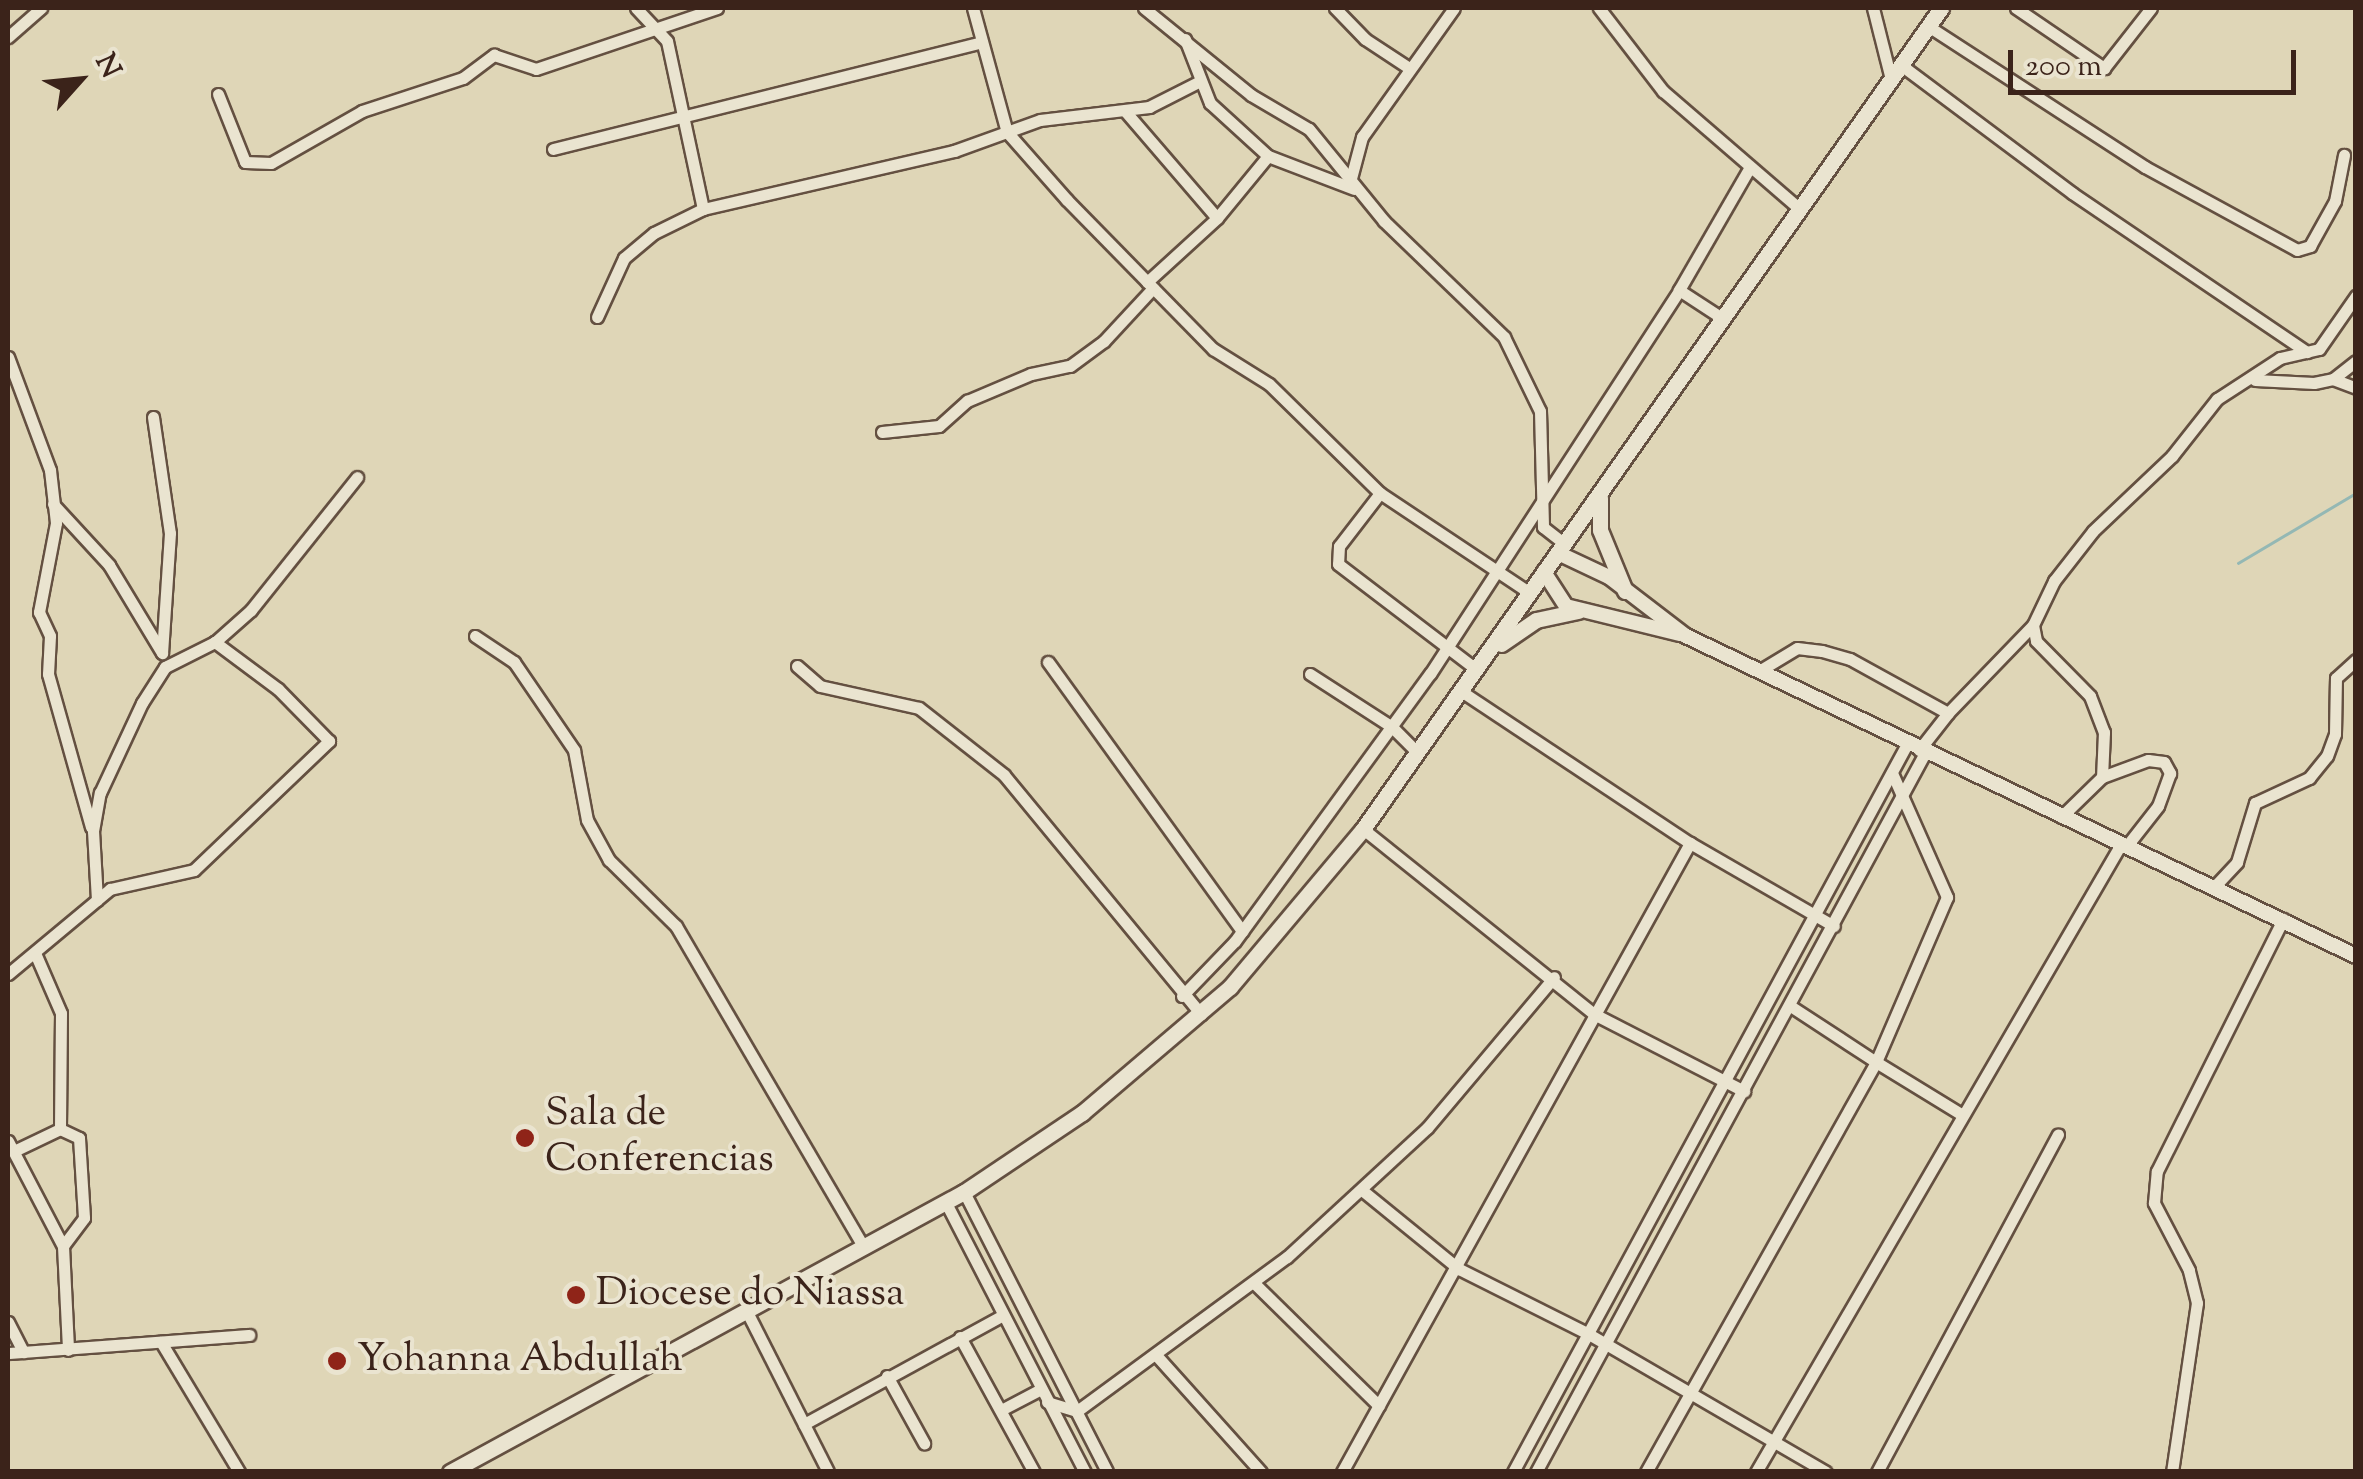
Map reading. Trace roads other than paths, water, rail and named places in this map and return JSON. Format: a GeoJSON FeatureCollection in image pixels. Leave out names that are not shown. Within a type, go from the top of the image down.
{"type":"FeatureCollection","features":[{"type":"Feature","properties":{"kind":"main road"},"geometry":{"type":"LineString","coordinates":[[450,1472],[468,1467],[946,1203],[1082,1113],[1201,1014],[1274,942],[1363,829],[1941,8]]}},
{"type":"Feature","properties":{"kind":"main road"},"geometry":{"type":"LineString","coordinates":[[1600,494],[1600,530],[1625,591]]}},
{"type":"Feature","properties":{"kind":"main road"},"geometry":{"type":"LineString","coordinates":[[1480,664],[1536,620],[1578,611]]}},
{"type":"Feature","properties":{"kind":"street"},"geometry":{"type":"LineString","coordinates":[[8,36],[41,8]]}},
{"type":"Feature","properties":{"kind":"street"},"geometry":{"type":"LineString","coordinates":[[636,8],[656,25],[673,62],[679,116],[703,210]]}},
{"type":"Feature","properties":{"kind":"street"},"geometry":{"type":"LineString","coordinates":[[218,94],[242,157],[260,165],[333,132],[362,111],[463,78],[494,55],[536,69],[656,25],[716,8]]}},
{"type":"Feature","properties":{"kind":"street"},"geometry":{"type":"LineString","coordinates":[[973,8],[1007,132],[1150,285],[1213,349],[1269,384],[1380,493],[1530,593]]}},
{"type":"Feature","properties":{"kind":"street"},"geometry":{"type":"LineString","coordinates":[[1144,8],[1184,34],[1252,95],[1291,112],[1352,186],[1504,338],[1540,411],[1543,528],[1561,549],[1686,636],[2356,956]]}},
{"type":"Feature","properties":{"kind":"street"},"geometry":{"type":"LineString","coordinates":[[1336,8],[1365,38],[1410,68]]}},
{"type":"Feature","properties":{"kind":"street"},"geometry":{"type":"LineString","coordinates":[[1352,186],[1362,137],[1454,8]]}},
{"type":"Feature","properties":{"kind":"street"},"geometry":{"type":"LineString","coordinates":[[1600,8],[1609,13],[1664,91],[1749,169],[1801,210]]}},
{"type":"Feature","properties":{"kind":"street"},"geometry":{"type":"LineString","coordinates":[[1872,8],[1896,72],[2307,352]]}},
{"type":"Feature","properties":{"kind":"street"},"geometry":{"type":"LineString","coordinates":[[2016,8],[2104,68],[2151,8]]}},
{"type":"Feature","properties":{"kind":"street"},"geometry":{"type":"LineString","coordinates":[[1928,26],[2144,168],[2297,250],[2310,246],[2335,202],[2344,156]]}},
{"type":"Feature","properties":{"kind":"street"},"geometry":{"type":"LineString","coordinates":[[1184,34],[1198,82],[1210,103],[1268,156],[1352,186]]}},
{"type":"Feature","properties":{"kind":"street"},"geometry":{"type":"LineString","coordinates":[[553,150],[816,78],[890,70],[982,42]]}},
{"type":"Feature","properties":{"kind":"street"},"geometry":{"type":"LineString","coordinates":[[597,317],[624,258],[654,233],[703,210],[954,151],[1040,120],[1160,104],[1198,82]]}},
{"type":"Feature","properties":{"kind":"street"},"geometry":{"type":"LineString","coordinates":[[1125,111],[1217,218]]}},
{"type":"Feature","properties":{"kind":"street"},"geometry":{"type":"LineString","coordinates":[[882,432],[939,426],[966,401],[1031,374],[1070,366],[1104,341],[1268,156]]}},
{"type":"Feature","properties":{"kind":"street"},"geometry":{"type":"LineString","coordinates":[[1182,996],[1242,931],[1392,727],[1494,566],[1679,290],[1749,169]]}},
{"type":"Feature","properties":{"kind":"street"},"geometry":{"type":"LineString","coordinates":[[1679,290],[1722,318]]}},
{"type":"Feature","properties":{"kind":"street"},"geometry":{"type":"LineString","coordinates":[[1513,1472],[1892,773],[2033,625],[2054,582],[2112,510],[2172,456],[2218,399],[2280,358],[2319,349],[2356,296]]}},
{"type":"Feature","properties":{"kind":"street"},"geometry":{"type":"LineString","coordinates":[[8,357],[46,450],[54,543],[39,612],[50,636],[48,674],[92,831],[97,900]]}},
{"type":"Feature","properties":{"kind":"street"},"geometry":{"type":"LineString","coordinates":[[2333,379],[2356,361]]}},
{"type":"Feature","properties":{"kind":"street"},"geometry":{"type":"LineString","coordinates":[[2250,381],[2333,379],[2356,388]]}},
{"type":"Feature","properties":{"kind":"street"},"geometry":{"type":"LineString","coordinates":[[153,417],[170,533],[162,653],[165,667]]}},
{"type":"Feature","properties":{"kind":"street"},"geometry":{"type":"LineString","coordinates":[[92,831],[106,776],[165,667],[215,642],[251,610],[357,477]]}},
{"type":"Feature","properties":{"kind":"street"},"geometry":{"type":"LineString","coordinates":[[1380,493],[1339,546],[1338,564],[1443,648],[1480,664]]}},
{"type":"Feature","properties":{"kind":"street"},"geometry":{"type":"LineString","coordinates":[[52,504],[110,565],[162,653]]}},
{"type":"Feature","properties":{"kind":"street"},"geometry":{"type":"LineString","coordinates":[[1544,572],[1556,597],[1578,611],[1686,636]]}},
{"type":"Feature","properties":{"kind":"street"},"geometry":{"type":"LineString","coordinates":[[2033,625],[2036,641],[2099,709],[2102,777]]}},
{"type":"Feature","properties":{"kind":"street"},"geometry":{"type":"LineString","coordinates":[[476,636],[514,662],[574,750],[586,820],[609,860],[676,926],[722,1014],[864,1248]]}},
{"type":"Feature","properties":{"kind":"street"},"geometry":{"type":"LineString","coordinates":[[8,974],[122,883],[194,870],[329,741],[278,689],[215,642]]}},
{"type":"Feature","properties":{"kind":"street"},"geometry":{"type":"LineString","coordinates":[[1759,671],[1797,648],[1822,650],[1850,658],[1948,713]]}},
{"type":"Feature","properties":{"kind":"street"},"geometry":{"type":"LineString","coordinates":[[2214,887],[2237,862],[2254,803],[2309,778],[2327,756],[2336,734],[2336,678],[2356,660]]}},
{"type":"Feature","properties":{"kind":"street"},"geometry":{"type":"LineString","coordinates":[[1048,662],[1242,931]]}},
{"type":"Feature","properties":{"kind":"street"},"geometry":{"type":"LineString","coordinates":[[796,666],[820,686],[919,708],[990,763],[1201,1014]]}},
{"type":"Feature","properties":{"kind":"street"},"geometry":{"type":"LineString","coordinates":[[1310,674],[1392,727],[1416,752]]}},
{"type":"Feature","properties":{"kind":"street"},"geometry":{"type":"LineString","coordinates":[[1461,691],[1690,843],[1834,926]]}},
{"type":"Feature","properties":{"kind":"street"},"geometry":{"type":"LineString","coordinates":[[1522,1456],[1538,1467],[1792,1007],[1902,794],[1917,749]]}},
{"type":"Feature","properties":{"kind":"street"},"geometry":{"type":"LineString","coordinates":[[1756,1472],[1961,1114],[2124,846],[2158,806],[2170,772],[2164,762],[2148,760],[2102,777],[2061,816]]}},
{"type":"Feature","properties":{"kind":"street"},"geometry":{"type":"LineString","coordinates":[[1646,1472],[1876,1062],[1947,897],[1892,773]]}},
{"type":"Feature","properties":{"kind":"street"},"geometry":{"type":"LineString","coordinates":[[1363,829],[1554,977],[1594,1014],[1744,1091]]}},
{"type":"Feature","properties":{"kind":"street"},"geometry":{"type":"LineString","coordinates":[[1342,1472],[1459,1269],[1690,843]]}},
{"type":"Feature","properties":{"kind":"street"},"geometry":{"type":"LineString","coordinates":[[2172,1472],[2197,1303],[2189,1270],[2154,1204],[2157,1171],[2283,918]]}},
{"type":"Feature","properties":{"kind":"street"},"geometry":{"type":"LineString","coordinates":[[35,953],[61,1013],[60,1129]]}},
{"type":"Feature","properties":{"kind":"street"},"geometry":{"type":"LineString","coordinates":[[1077,1412],[1254,1283],[1363,1192],[1496,1051],[1554,977]]}},
{"type":"Feature","properties":{"kind":"street"},"geometry":{"type":"LineString","coordinates":[[1792,1007],[1961,1114]]}},
{"type":"Feature","properties":{"kind":"street"},"geometry":{"type":"LineString","coordinates":[[63,1246],[84,1218],[79,1138],[60,1129],[11,1146],[63,1246],[68,1350]]}},
{"type":"Feature","properties":{"kind":"street"},"geometry":{"type":"LineString","coordinates":[[1877,1472],[2058,1134]]}},
{"type":"Feature","properties":{"kind":"street"},"geometry":{"type":"LineString","coordinates":[[964,1192],[1107,1472]]}},
{"type":"Feature","properties":{"kind":"street"},"geometry":{"type":"LineString","coordinates":[[1363,1192],[1459,1269],[1587,1333],[1770,1444],[1826,1472]]}},
{"type":"Feature","properties":{"kind":"street"},"geometry":{"type":"LineString","coordinates":[[946,1203],[1001,1316],[1085,1472]]}},
{"type":"Feature","properties":{"kind":"street"},"geometry":{"type":"LineString","coordinates":[[1254,1283],[1379,1406]]}},
{"type":"Feature","properties":{"kind":"street"},"geometry":{"type":"LineString","coordinates":[[747,1312],[824,1470]]}},
{"type":"Feature","properties":{"kind":"street"},"geometry":{"type":"LineString","coordinates":[[804,1424],[1001,1316]]}},
{"type":"Feature","properties":{"kind":"street"},"geometry":{"type":"LineString","coordinates":[[8,1322],[24,1352]]}},
{"type":"Feature","properties":{"kind":"street"},"geometry":{"type":"LineString","coordinates":[[8,1353],[248,1334]]}},
{"type":"Feature","properties":{"kind":"street"},"geometry":{"type":"LineString","coordinates":[[960,1337],[1034,1472]]}},
{"type":"Feature","properties":{"kind":"street"},"geometry":{"type":"LineString","coordinates":[[161,1342],[235,1470]]}},
{"type":"Feature","properties":{"kind":"street"},"geometry":{"type":"LineString","coordinates":[[1156,1355],[1260,1472]]}},
{"type":"Feature","properties":{"kind":"street"},"geometry":{"type":"LineString","coordinates":[[887,1376],[924,1442]]}},
{"type":"Feature","properties":{"kind":"street"},"geometry":{"type":"LineString","coordinates":[[1001,1410],[1041,1389]]}},
{"type":"Feature","properties":{"kind":"street"},"geometry":{"type":"LineString","coordinates":[[1048,1402],[1077,1412]]}},
{"type":"Feature","properties":{"kind":"waterway"},"geometry":{"type":"LineString","coordinates":[[2238,563],[2356,493]]}},
{"type":"Feature","properties":{"kind":"place","name":"Sala de Conferencias"},"geometry":{"type":"Point","coordinates":[525,1138]}},
{"type":"Feature","properties":{"kind":"place","name":"Diocese do Niassa"},"geometry":{"type":"Point","coordinates":[576,1295]}},
{"type":"Feature","properties":{"kind":"place","name":"Yohanna Abdullah"},"geometry":{"type":"Point","coordinates":[337,1361]}}]}
